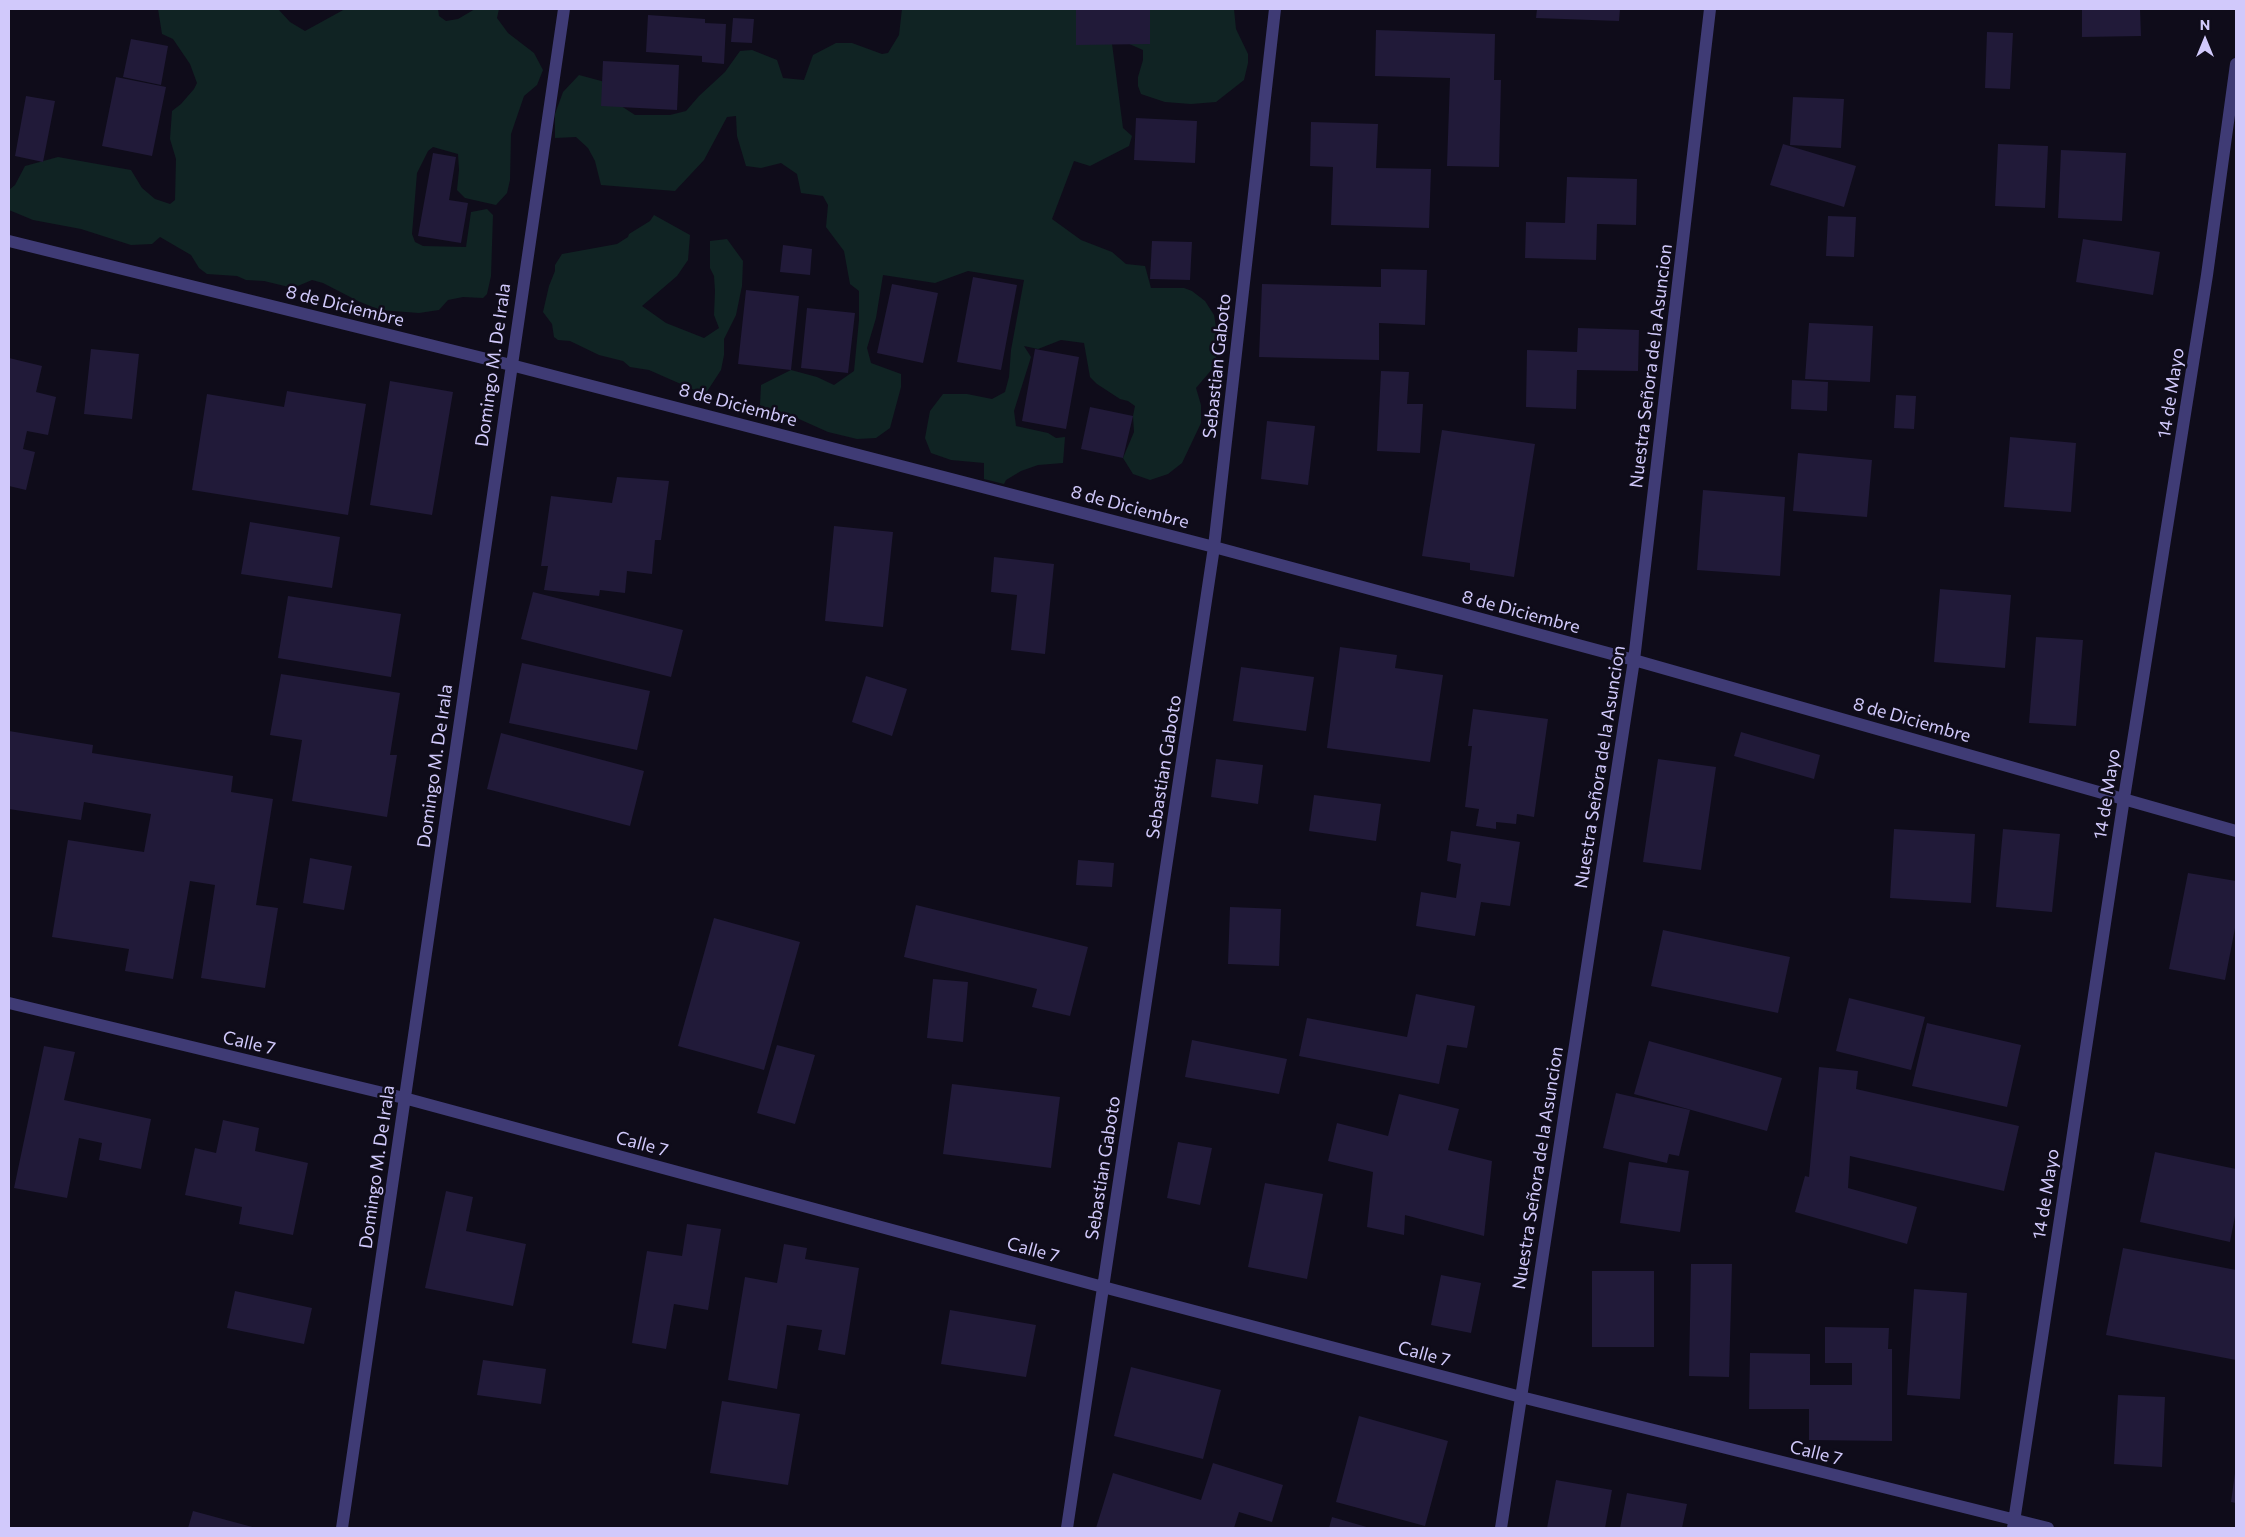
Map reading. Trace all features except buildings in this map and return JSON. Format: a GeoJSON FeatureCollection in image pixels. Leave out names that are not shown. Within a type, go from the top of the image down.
{"type":"FeatureCollection","features":[{"type":"Feature","properties":{"kind":"street","name":"Domingo M. De Irala"},"geometry":{"type":"LineString","coordinates":[[342,1528],[564,9]]}},
{"type":"Feature","properties":{"kind":"street","name":"Sebastian Gaboto"},"geometry":{"type":"LineString","coordinates":[[1067,1528],[1214,547],[1275,9]]}},
{"type":"Feature","properties":{"kind":"street","name":"Nuestra Señora de la Asuncion"},"geometry":{"type":"LineString","coordinates":[[1501,1528],[1634,660],[1710,9]]}},
{"type":"Feature","properties":{"kind":"street","name":"14 de Mayo"},"geometry":{"type":"LineString","coordinates":[[2014,1524],[2124,798],[2207,275],[2236,64]]}},
{"type":"Feature","properties":{"kind":"street","name":"8 de Diciembre"},"geometry":{"type":"LineString","coordinates":[[9,241],[511,364],[1214,547],[1634,660],[2236,830]]}},
{"type":"Feature","properties":{"kind":"street","name":"Calle 7"},"geometry":{"type":"LineString","coordinates":[[9,1003],[404,1098],[1103,1287],[1521,1397],[2014,1524],[2048,1528]]}},
{"type":"Feature","properties":{"kind":"green space"},"geometry":{"type":"Polygon","coordinates":[[[158,9],[278,9],[290,22],[305,31],[345,9],[438,9],[439,16],[446,21],[458,19],[475,9],[499,9],[497,18],[508,33],[534,53],[543,70],[537,85],[524,96],[511,134],[510,180],[507,193],[496,205],[465,198],[457,190],[458,154],[433,147],[428,151],[417,173],[412,234],[415,242],[423,246],[466,247],[471,212],[487,209],[493,215],[491,276],[487,294],[483,298],[463,297],[448,300],[439,310],[419,313],[380,310],[323,283],[312,280],[293,288],[264,281],[246,280],[237,276],[207,274],[199,268],[191,255],[160,237],[152,244],[131,245],[81,229],[33,220],[9,210],[9,190],[15,185],[25,166],[58,157],[131,170],[142,188],[155,199],[170,204],[175,200],[176,159],[170,139],[172,111],[181,104],[197,83],[190,64],[173,39],[162,34],[158,9]]]}},
{"type":"Feature","properties":{"kind":"green space"},"geometry":{"type":"Polygon","coordinates":[[[902,9],[1234,9],[1236,29],[1248,54],[1248,63],[1244,80],[1216,102],[1191,104],[1165,102],[1141,94],[1138,86],[1138,77],[1143,60],[1143,50],[1111,36],[1123,128],[1132,136],[1129,146],[1090,166],[1074,161],[1052,219],[1081,240],[1112,252],[1126,264],[1145,266],[1151,288],[1184,288],[1192,291],[1205,301],[1214,315],[1217,333],[1216,360],[1213,368],[1196,388],[1201,405],[1201,423],[1182,463],[1168,474],[1150,480],[1133,474],[1123,458],[1134,432],[1133,416],[1135,406],[1128,401],[1120,399],[1097,384],[1090,377],[1084,343],[1061,340],[1038,349],[1024,346],[1031,357],[1014,411],[1016,426],[1048,433],[1056,438],[1065,437],[1063,463],[1038,465],[1021,471],[1006,480],[1004,484],[984,479],[984,463],[951,460],[931,453],[925,438],[930,411],[943,394],[967,394],[992,399],[1005,392],[1024,280],[968,271],[935,283],[883,275],[876,318],[867,348],[871,363],[901,374],[901,387],[890,428],[876,438],[857,439],[828,432],[790,415],[779,415],[760,405],[761,385],[791,370],[817,377],[834,385],[854,371],[859,320],[859,291],[850,284],[844,251],[826,227],[828,205],[823,196],[801,193],[797,174],[781,163],[761,168],[746,166],[737,136],[736,116],[727,117],[704,160],[675,191],[601,185],[595,161],[588,148],[576,137],[555,138],[555,114],[563,92],[579,75],[605,82],[612,100],[635,115],[670,115],[686,111],[725,72],[740,51],[752,50],[777,60],[783,78],[804,80],[813,55],[836,43],[852,43],[882,54],[888,53],[899,35],[902,9]]]}},
{"type":"Feature","properties":{"kind":"green space"},"geometry":{"type":"Polygon","coordinates":[[[654,215],[690,235],[688,260],[677,276],[642,306],[666,323],[704,338],[719,328],[714,315],[715,291],[714,276],[710,268],[710,241],[727,239],[743,261],[742,286],[736,315],[724,339],[724,355],[721,370],[706,393],[699,392],[649,370],[630,367],[623,361],[599,355],[570,341],[558,340],[554,337],[552,324],[543,312],[555,265],[562,254],[617,244],[650,221],[654,215]]]}}]}
